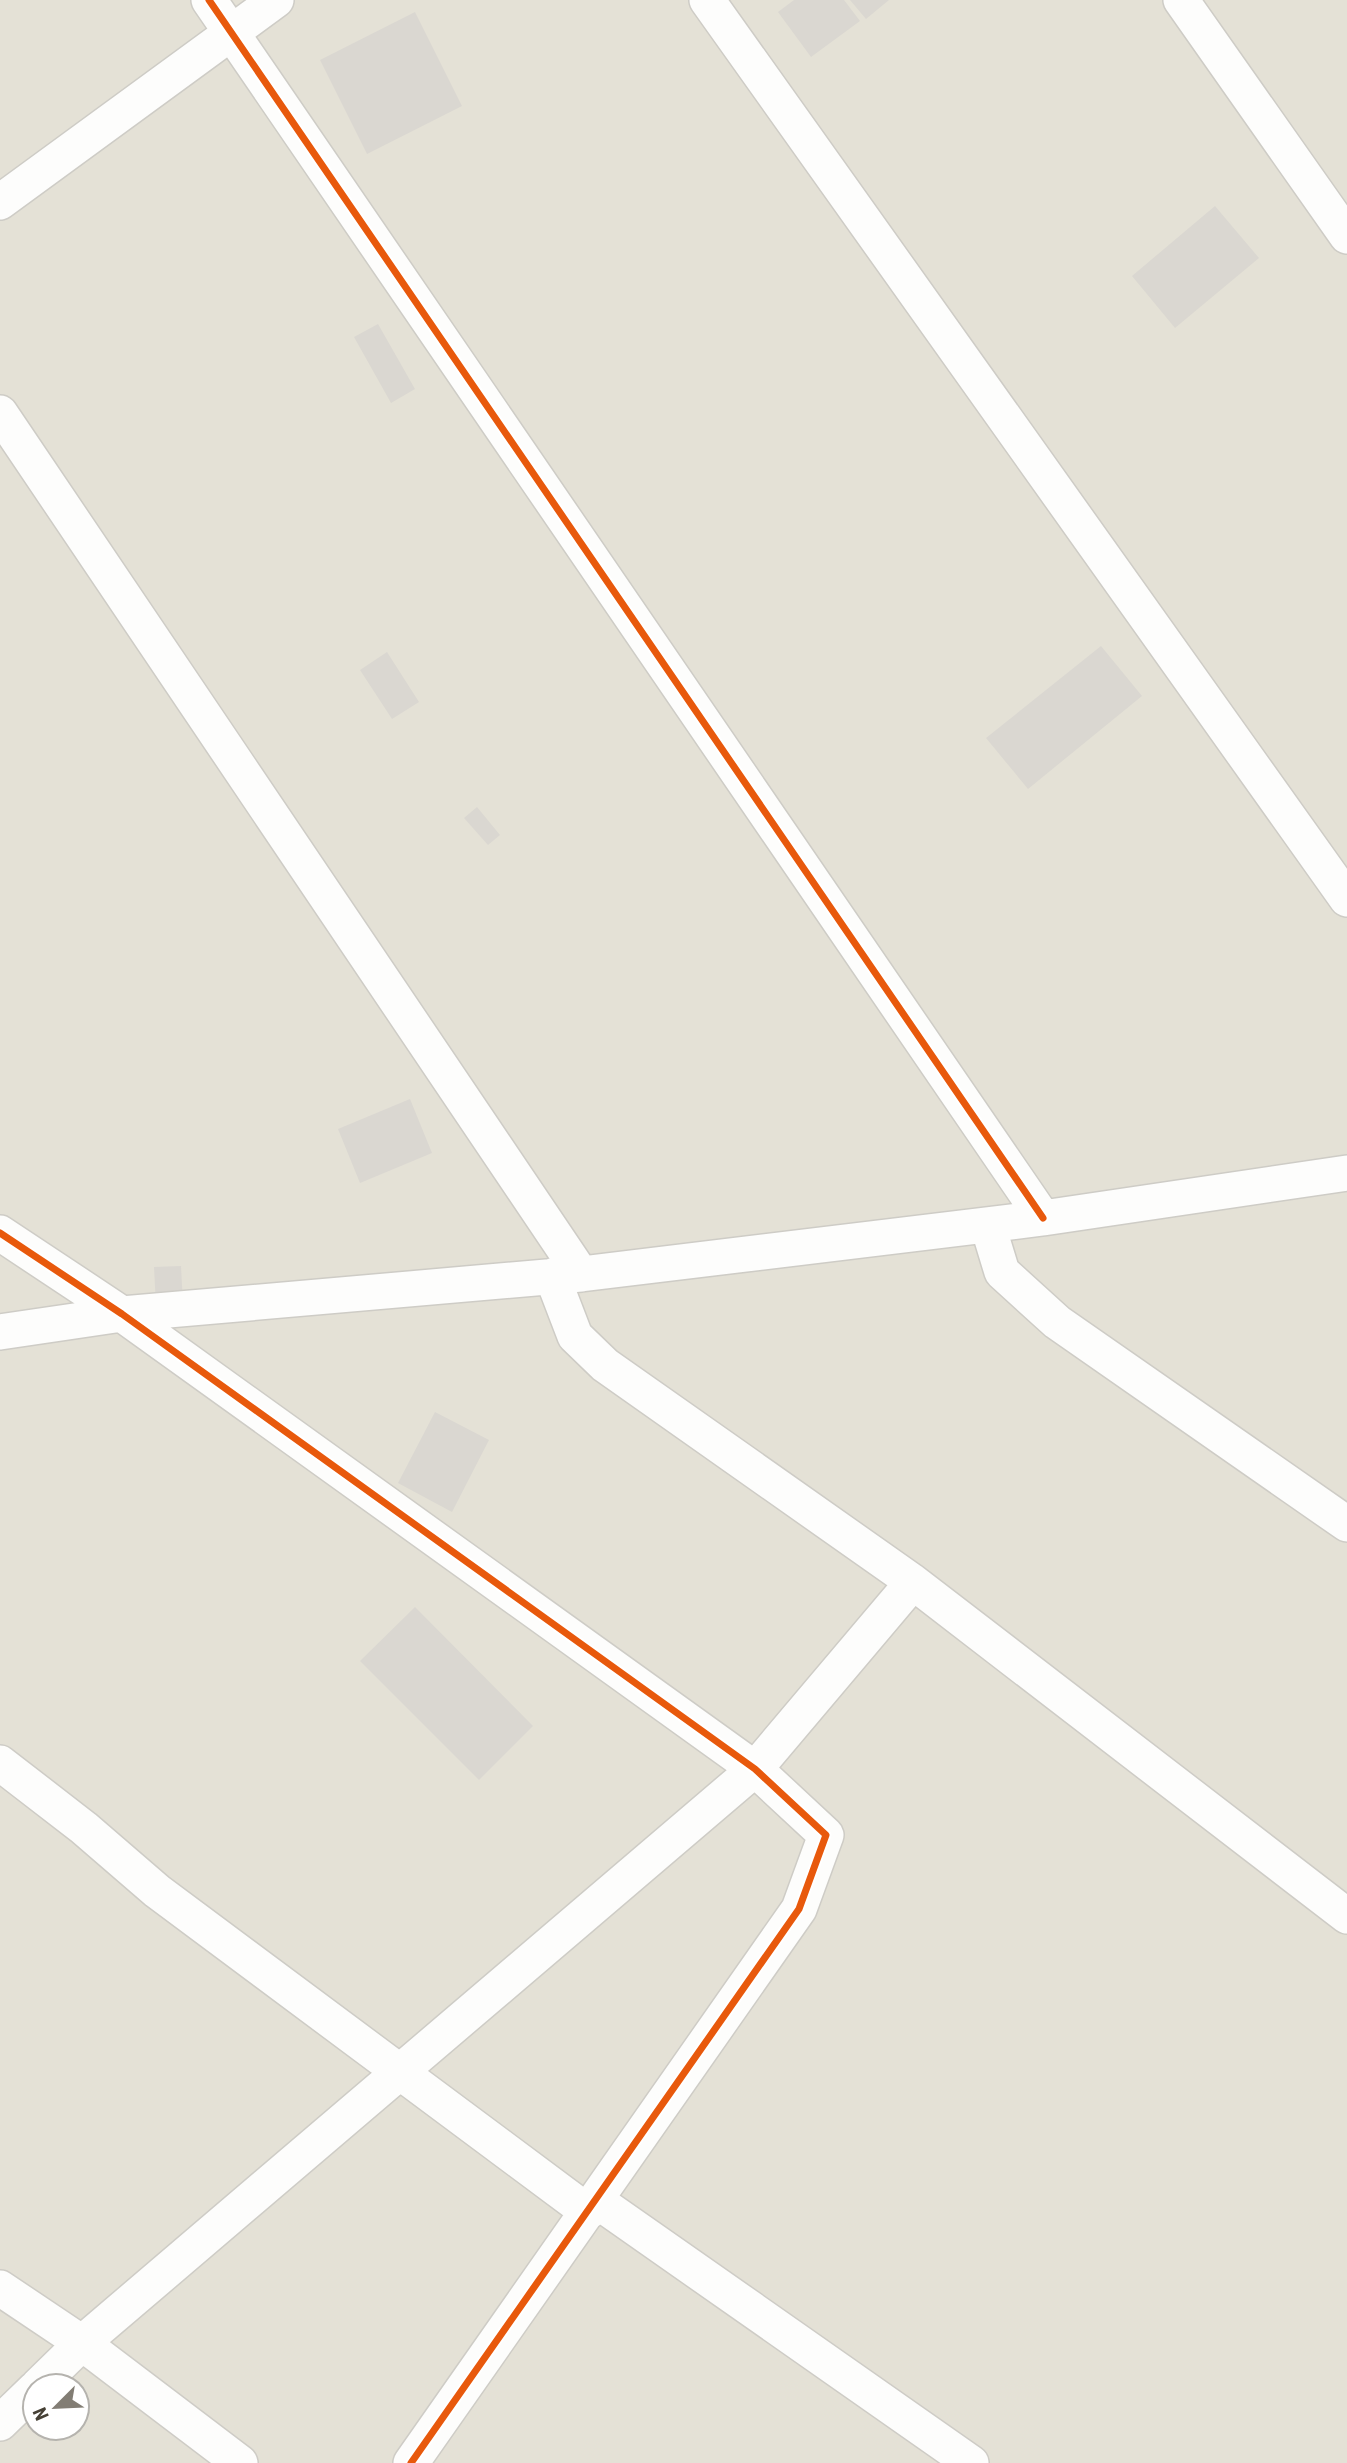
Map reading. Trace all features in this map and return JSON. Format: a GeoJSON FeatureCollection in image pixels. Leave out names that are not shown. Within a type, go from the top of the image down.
{"type":"FeatureCollection","features":[{"type":"Feature","properties":{"kind":"street"},"geometry":{"type":"LineString","coordinates":[[209,0],[1043,1218]]}},
{"type":"Feature","properties":{"kind":"street"},"geometry":{"type":"LineString","coordinates":[[0,201],[275,0]]}},
{"type":"Feature","properties":{"kind":"street"},"geometry":{"type":"LineString","coordinates":[[707,0],[1347,899]]}},
{"type":"Feature","properties":{"kind":"street"},"geometry":{"type":"LineString","coordinates":[[1181,0],[1347,236]]}},
{"type":"Feature","properties":{"kind":"street"},"geometry":{"type":"LineString","coordinates":[[0,413],[566,1275],[575,1336],[605,1365],[913,1582],[1347,1916]]}},
{"type":"Feature","properties":{"kind":"street"},"geometry":{"type":"LineString","coordinates":[[0,1332],[122,1314],[566,1275],[988,1226],[1347,1173]]}},
{"type":"Feature","properties":{"kind":"street"},"geometry":{"type":"LineString","coordinates":[[988,1226],[1002,1272],[1057,1322],[1347,1524]]}},
{"type":"Feature","properties":{"kind":"street"},"geometry":{"type":"LineString","coordinates":[[0,1233],[122,1314],[755,1769],[826,1835],[799,1909],[411,2463]]}},
{"type":"Feature","properties":{"kind":"street"},"geometry":{"type":"LineString","coordinates":[[52,2372],[82,2343],[755,1769],[913,1582]]}},
{"type":"Feature","properties":{"kind":"street"},"geometry":{"type":"LineString","coordinates":[[0,1763],[84,1828],[157,1891],[400,2073],[592,2207],[971,2463]]}},
{"type":"Feature","properties":{"kind":"street"},"geometry":{"type":"LineString","coordinates":[[0,2288],[82,2343],[240,2463]]}},
{"type":"Feature","properties":{"kind":"street"},"geometry":{"type":"LineString","coordinates":[[0,2423],[21,2402]]}},
{"type":"Feature","properties":{"kind":"shaded area"},"geometry":{"type":"Polygon","coordinates":[[[0,0],[1347,0],[1347,2463],[0,2463],[0,0]]]}},
{"type":"Feature","properties":{"kind":"building"},"geometry":{"type":"Polygon","coordinates":[[[794,0],[844,0],[860,21],[811,57],[778,12],[794,0]]]}},
{"type":"Feature","properties":{"kind":"building"},"geometry":{"type":"Polygon","coordinates":[[[850,0],[889,0],[866,19],[850,0]]]}},
{"type":"Feature","properties":{"kind":"building"},"geometry":{"type":"Polygon","coordinates":[[[415,12],[462,106],[367,154],[320,60],[415,12]]]}},
{"type":"Feature","properties":{"kind":"building"},"geometry":{"type":"Polygon","coordinates":[[[1215,206],[1259,258],[1175,328],[1132,276],[1215,206]]]}},
{"type":"Feature","properties":{"kind":"building"},"geometry":{"type":"Polygon","coordinates":[[[378,324],[415,389],[391,403],[354,337],[378,324]]]}},
{"type":"Feature","properties":{"kind":"building"},"geometry":{"type":"Polygon","coordinates":[[[1101,646],[1142,696],[1028,789],[986,738],[1101,646]]]}},
{"type":"Feature","properties":{"kind":"building"},"geometry":{"type":"Polygon","coordinates":[[[387,652],[419,702],[392,719],[360,670],[387,652]]]}},
{"type":"Feature","properties":{"kind":"building"},"geometry":{"type":"Polygon","coordinates":[[[477,807],[500,835],[488,845],[464,818],[477,807]]]}},
{"type":"Feature","properties":{"kind":"building"},"geometry":{"type":"Polygon","coordinates":[[[410,1099],[432,1153],[360,1183],[338,1129],[410,1099]]]}},
{"type":"Feature","properties":{"kind":"building"},"geometry":{"type":"Polygon","coordinates":[[[181,1266],[183,1304],[156,1306],[154,1267],[181,1266]]]}},
{"type":"Feature","properties":{"kind":"building"},"geometry":{"type":"Polygon","coordinates":[[[435,1412],[489,1440],[452,1512],[398,1483],[435,1412]]]}},
{"type":"Feature","properties":{"kind":"building"},"geometry":{"type":"Polygon","coordinates":[[[415,1607],[533,1726],[479,1780],[360,1661],[415,1607]]]}},
{"type":"Feature","properties":{"kind":"cycle path"},"geometry":{"type":"LineString","coordinates":[[209,0],[1043,1218]]}},
{"type":"Feature","properties":{"kind":"cycle path"},"geometry":{"type":"LineString","coordinates":[[0,1233],[122,1314],[755,1769],[826,1835],[799,1909],[411,2463]]}}]}
